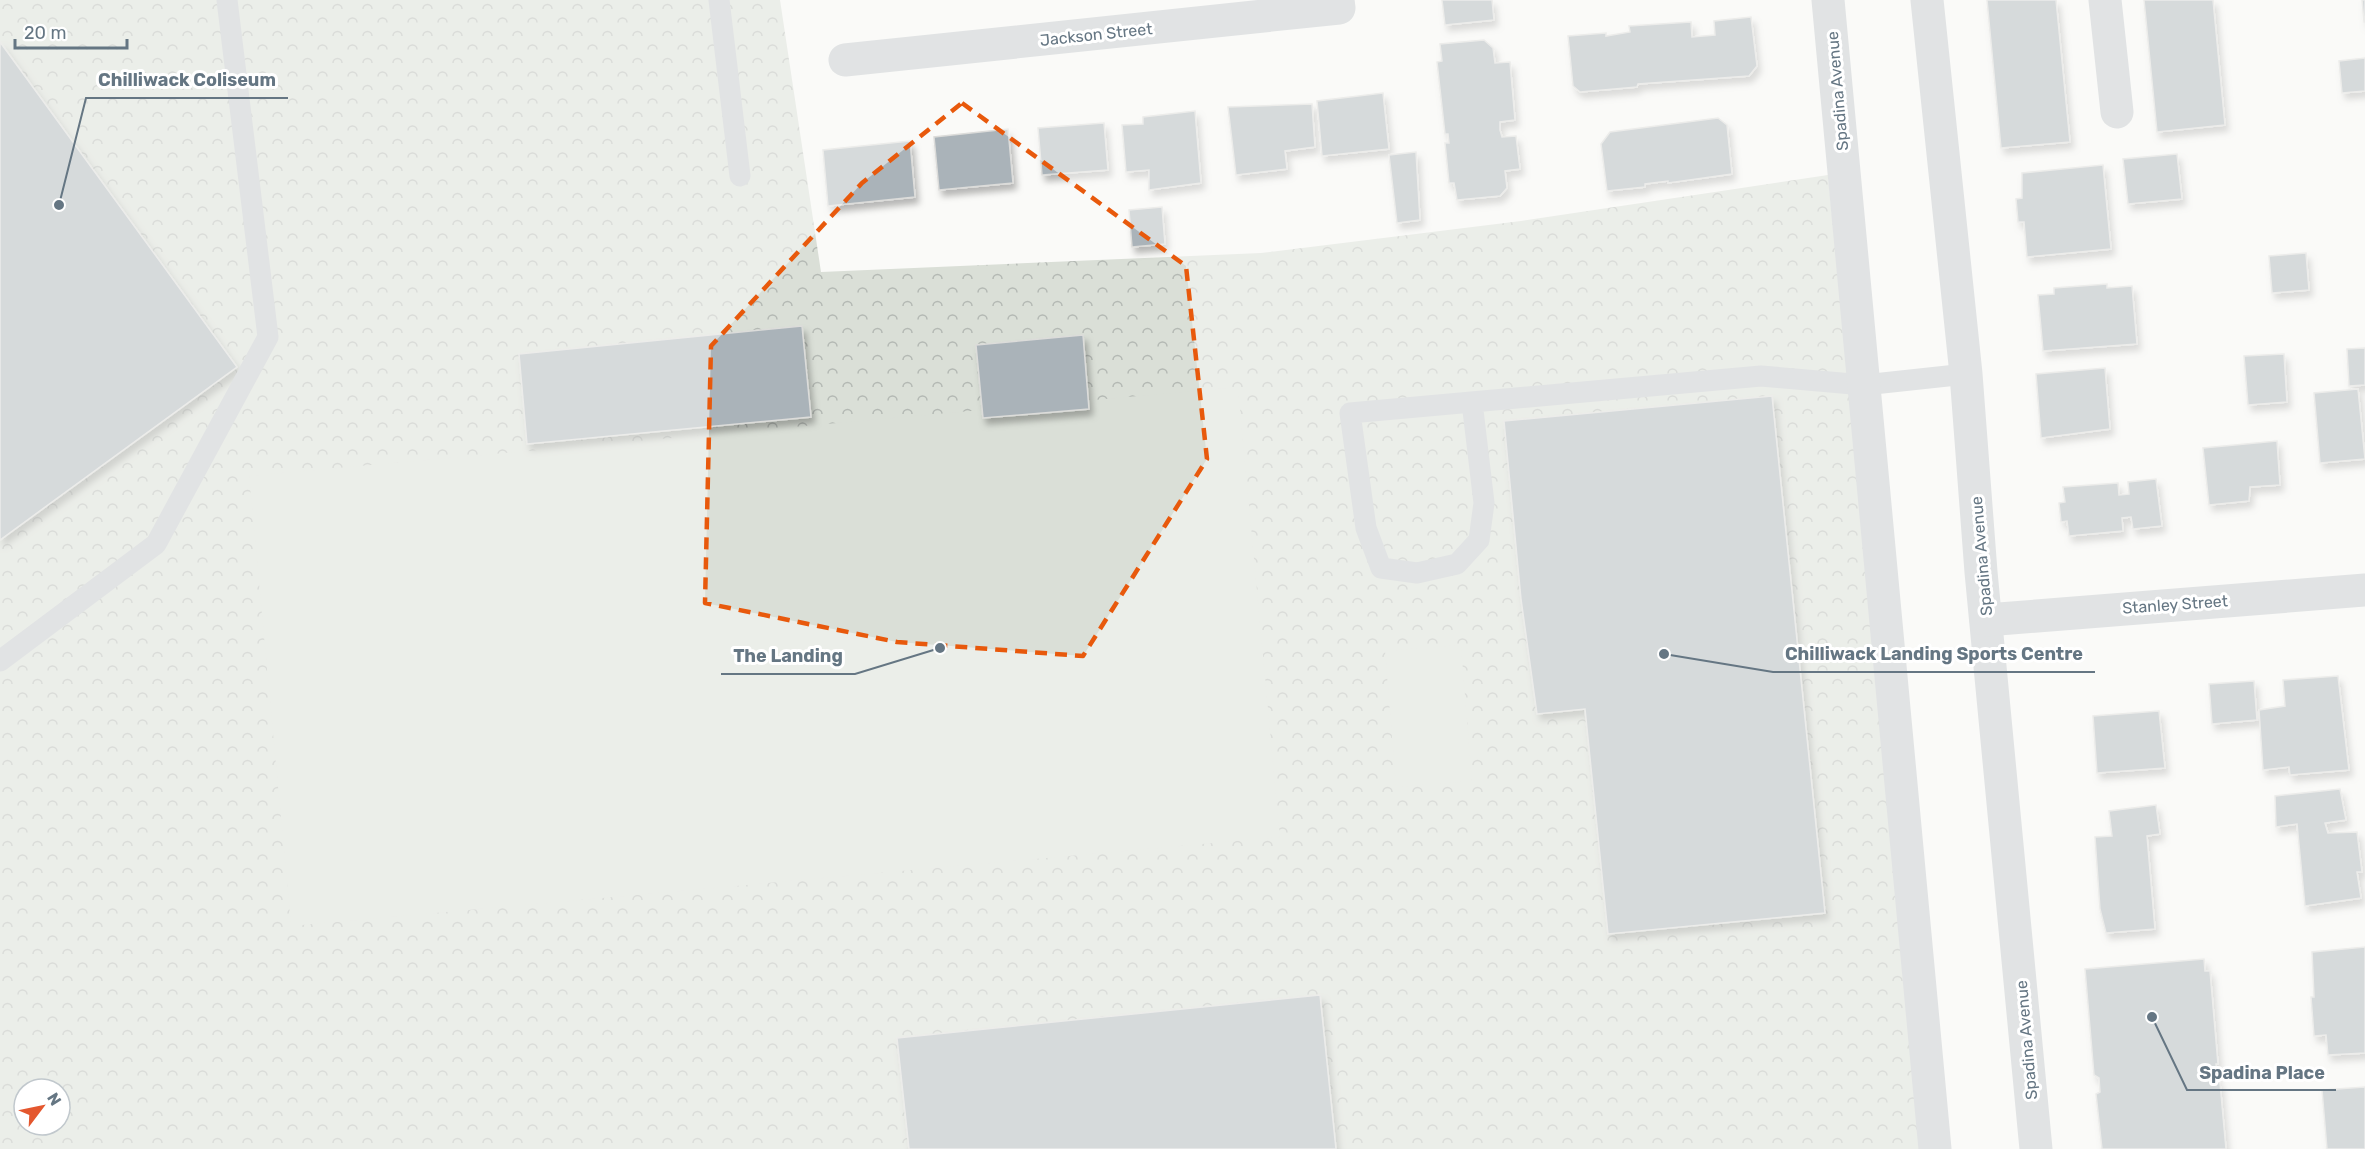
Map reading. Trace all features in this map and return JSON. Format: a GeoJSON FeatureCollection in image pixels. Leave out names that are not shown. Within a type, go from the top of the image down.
{"type":"FeatureCollection","features":[{"type":"Feature","properties":{"kind":"street","name":"Jackson Street"},"geometry":{"type":"LineString","coordinates":[[844,60],[1339,8],[1338,0]]}},
{"type":"Feature","properties":{"kind":"street","name":"Spadina Avenue"},"geometry":{"type":"LineString","coordinates":[[1828,0],[1935,1149]]}},
{"type":"Feature","properties":{"kind":"street","name":"Spadina Avenue"},"geometry":{"type":"LineString","coordinates":[[1927,0],[1966,374],[1986,620],[2036,1149]]}},
{"type":"Feature","properties":{"kind":"street"},"geometry":{"type":"LineString","coordinates":[[2105,0],[2116,112]]}},
{"type":"Feature","properties":{"kind":"street","name":"Stanley Street"},"geometry":{"type":"LineString","coordinates":[[1986,620],[2365,590]]}},
{"type":"Feature","properties":{"kind":"lane"},"geometry":{"type":"LineString","coordinates":[[0,661],[156,544],[268,337],[227,0]]}},
{"type":"Feature","properties":{"kind":"lane"},"geometry":{"type":"LineString","coordinates":[[719,0],[740,176]]}},
{"type":"Feature","properties":{"kind":"lane"},"geometry":{"type":"LineString","coordinates":[[1472,402],[1484,503],[1479,540],[1457,564],[1417,573],[1381,567],[1366,528],[1350,413],[1472,402],[1761,376],[1864,385],[1966,374]]}},
{"type":"Feature","properties":{"kind":"highlighted area"},"geometry":{"type":"Polygon","coordinates":[[[962,103],[1186,266],[1207,459],[1083,656],[897,642],[705,603],[711,346],[862,183],[962,103]]]}},
{"type":"Feature","properties":{"kind":"green space"},"geometry":{"type":"Polygon","coordinates":[[[0,0],[780,0],[821,272],[1261,253],[1521,221],[1828,175],[1925,1149],[0,1149],[0,0]]]}},
{"type":"Feature","properties":{"kind":"green space"},"geometry":{"type":"Polygon","coordinates":[[[1238,387],[1280,837],[291,926],[249,476],[1238,387]]]}},
{"type":"Feature","properties":{"kind":"green space"},"geometry":{"type":"Polygon","coordinates":[[[1461,645],[1472,781],[1396,787],[1385,651],[1461,645]]]}},
{"type":"Feature","properties":{"kind":"building"},"geometry":{"type":"Polygon","coordinates":[[[1442,0],[1492,0],[1494,20],[1445,25],[1442,0]]]}},
{"type":"Feature","properties":{"kind":"building"},"geometry":{"type":"Polygon","coordinates":[[[1987,0],[2056,0],[2070,142],[2001,148],[1987,0]]]}},
{"type":"Feature","properties":{"kind":"building"},"geometry":{"type":"Polygon","coordinates":[[[2144,0],[2213,0],[2225,125],[2157,132],[2144,0]]]}},
{"type":"Feature","properties":{"kind":"building"},"geometry":{"type":"Polygon","coordinates":[[[2362,0],[2365,0],[2365,22],[2364,22],[2362,0]]]}},
{"type":"Feature","properties":{"kind":"building"},"geometry":{"type":"Polygon","coordinates":[[[1751,17],[1757,66],[1749,76],[1638,84],[1637,87],[1580,92],[1573,86],[1568,36],[1606,33],[1606,36],[1630,32],[1629,26],[1691,22],[1692,37],[1715,35],[1714,21],[1751,17]]]}},
{"type":"Feature","properties":{"kind":"building"},"geometry":{"type":"Polygon","coordinates":[[[1484,40],[1493,48],[1495,63],[1510,62],[1515,120],[1500,122],[1500,130],[1502,137],[1516,136],[1520,169],[1505,171],[1507,188],[1500,196],[1457,200],[1454,183],[1449,183],[1445,143],[1449,143],[1448,134],[1445,134],[1437,62],[1442,61],[1440,44],[1484,40]]]}},
{"type":"Feature","properties":{"kind":"building"},"geometry":{"type":"Polygon","coordinates":[[[0,42],[237,367],[0,540],[0,42]]]}},
{"type":"Feature","properties":{"kind":"building"},"geometry":{"type":"Polygon","coordinates":[[[2365,58],[2365,91],[2342,93],[2339,61],[2365,58]]]}},
{"type":"Feature","properties":{"kind":"building"},"geometry":{"type":"Polygon","coordinates":[[[1383,93],[1389,149],[1322,156],[1317,101],[1383,93]]]}},
{"type":"Feature","properties":{"kind":"building"},"geometry":{"type":"Polygon","coordinates":[[[1312,104],[1315,147],[1285,151],[1287,169],[1236,175],[1228,107],[1312,104]]]}},
{"type":"Feature","properties":{"kind":"building"},"geometry":{"type":"Polygon","coordinates":[[[1195,111],[1201,183],[1149,190],[1149,170],[1126,172],[1122,125],[1143,124],[1143,117],[1195,111]]]}},
{"type":"Feature","properties":{"kind":"building"},"geometry":{"type":"Polygon","coordinates":[[[1718,118],[1727,125],[1732,174],[1645,184],[1645,187],[1607,191],[1601,144],[1610,132],[1718,118]]]}},
{"type":"Feature","properties":{"kind":"building"},"geometry":{"type":"Polygon","coordinates":[[[1104,123],[1108,170],[1042,175],[1038,128],[1104,123]]]}},
{"type":"Feature","properties":{"kind":"building"},"geometry":{"type":"Polygon","coordinates":[[[1008,129],[1013,183],[939,190],[934,137],[1008,129]]]}},
{"type":"Feature","properties":{"kind":"building"},"geometry":{"type":"Polygon","coordinates":[[[910,141],[915,197],[828,206],[823,150],[910,141]]]}},
{"type":"Feature","properties":{"kind":"building"},"geometry":{"type":"Polygon","coordinates":[[[1416,152],[1420,220],[1397,223],[1389,155],[1416,152]]]}},
{"type":"Feature","properties":{"kind":"building"},"geometry":{"type":"Polygon","coordinates":[[[2177,154],[2182,199],[2128,204],[2123,159],[2177,154]]]}},
{"type":"Feature","properties":{"kind":"building"},"geometry":{"type":"Polygon","coordinates":[[[2103,165],[2111,249],[2027,257],[2024,222],[2018,222],[2016,199],[2022,198],[2022,173],[2103,165]]]}},
{"type":"Feature","properties":{"kind":"building"},"geometry":{"type":"Polygon","coordinates":[[[1162,207],[1165,244],[1132,247],[1129,210],[1162,207]]]}},
{"type":"Feature","properties":{"kind":"building"},"geometry":{"type":"Polygon","coordinates":[[[2306,253],[2309,290],[2272,293],[2269,256],[2306,253]]]}},
{"type":"Feature","properties":{"kind":"building"},"geometry":{"type":"Polygon","coordinates":[[[2107,284],[2107,288],[2132,286],[2137,344],[2043,351],[2038,295],[2054,294],[2054,288],[2107,284]]]}},
{"type":"Feature","properties":{"kind":"building"},"geometry":{"type":"Polygon","coordinates":[[[802,326],[811,417],[527,444],[519,354],[802,326]]]}},
{"type":"Feature","properties":{"kind":"building"},"geometry":{"type":"Polygon","coordinates":[[[1083,335],[1089,409],[983,418],[976,345],[1083,335]]]}},
{"type":"Feature","properties":{"kind":"building"},"geometry":{"type":"Polygon","coordinates":[[[2365,348],[2365,385],[2349,386],[2347,349],[2365,348]]]}},
{"type":"Feature","properties":{"kind":"building"},"geometry":{"type":"Polygon","coordinates":[[[2284,354],[2287,402],[2248,405],[2244,356],[2284,354]]]}},
{"type":"Feature","properties":{"kind":"building"},"geometry":{"type":"Polygon","coordinates":[[[2105,368],[2110,429],[2041,438],[2036,374],[2105,368]]]}},
{"type":"Feature","properties":{"kind":"building"},"geometry":{"type":"Polygon","coordinates":[[[2358,389],[2365,459],[2320,463],[2314,393],[2358,389]]]}},
{"type":"Feature","properties":{"kind":"building"},"geometry":{"type":"Polygon","coordinates":[[[1772,396],[1825,913],[1608,934],[1585,709],[1537,714],[1521,599],[1504,421],[1772,396]]]}},
{"type":"Feature","properties":{"kind":"building"},"geometry":{"type":"Polygon","coordinates":[[[2277,441],[2280,485],[2250,487],[2249,501],[2209,505],[2203,448],[2277,441]]]}},
{"type":"Feature","properties":{"kind":"building"},"geometry":{"type":"Polygon","coordinates":[[[2156,479],[2162,526],[2133,529],[2131,517],[2122,518],[2123,531],[2069,536],[2067,521],[2061,522],[2059,503],[2065,502],[2063,487],[2118,483],[2119,495],[2129,494],[2128,482],[2156,479]]]}},
{"type":"Feature","properties":{"kind":"building"},"geometry":{"type":"Polygon","coordinates":[[[2338,676],[2349,770],[2290,775],[2289,767],[2263,770],[2259,710],[2285,706],[2283,680],[2338,676]]]}},
{"type":"Feature","properties":{"kind":"building"},"geometry":{"type":"Polygon","coordinates":[[[2254,681],[2257,720],[2212,724],[2209,684],[2254,681]]]}},
{"type":"Feature","properties":{"kind":"building"},"geometry":{"type":"Polygon","coordinates":[[[2159,711],[2165,768],[2097,773],[2093,716],[2159,711]]]}},
{"type":"Feature","properties":{"kind":"building"},"geometry":{"type":"Polygon","coordinates":[[[2340,789],[2346,820],[2325,823],[2328,833],[2357,832],[2362,872],[2357,872],[2361,898],[2305,906],[2297,824],[2276,827],[2275,796],[2340,789]]]}},
{"type":"Feature","properties":{"kind":"building"},"geometry":{"type":"Polygon","coordinates":[[[2156,805],[2160,834],[2147,836],[2155,929],[2106,933],[2100,909],[2095,837],[2112,836],[2109,811],[2156,805]]]}},
{"type":"Feature","properties":{"kind":"building"},"geometry":{"type":"Polygon","coordinates":[[[2365,947],[2365,1053],[2328,1055],[2326,1035],[2314,1036],[2311,997],[2314,997],[2312,952],[2365,947]]]}},
{"type":"Feature","properties":{"kind":"building"},"geometry":{"type":"Polygon","coordinates":[[[2204,959],[2205,971],[2210,971],[2218,1064],[2216,1064],[2217,1082],[2220,1083],[2226,1149],[2102,1149],[2096,1094],[2100,1092],[2099,1078],[2094,1075],[2085,969],[2204,959]]]}},
{"type":"Feature","properties":{"kind":"building"},"geometry":{"type":"Polygon","coordinates":[[[1320,995],[1336,1149],[909,1149],[897,1038],[1320,995]]]}},
{"type":"Feature","properties":{"kind":"building"},"geometry":{"type":"Polygon","coordinates":[[[2365,1087],[2365,1149],[2327,1149],[2322,1090],[2365,1087]]]}},
{"type":"Feature","properties":{"kind":"place","name":"Chilliwack Coliseum"},"geometry":{"type":"Point","coordinates":[59,205]}},
{"type":"Feature","properties":{"kind":"place","name":"The Landing"},"geometry":{"type":"Point","coordinates":[940,648]}},
{"type":"Feature","properties":{"kind":"place","name":"Chilliwack Landing Sports Centre"},"geometry":{"type":"Point","coordinates":[1664,654]}},
{"type":"Feature","properties":{"kind":"place","name":"Spadina Place"},"geometry":{"type":"Point","coordinates":[2152,1017]}}]}
